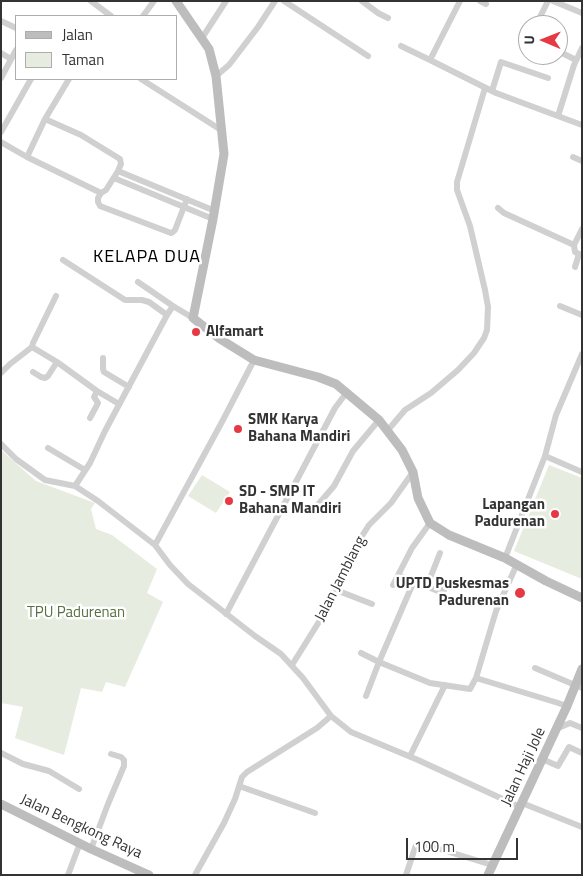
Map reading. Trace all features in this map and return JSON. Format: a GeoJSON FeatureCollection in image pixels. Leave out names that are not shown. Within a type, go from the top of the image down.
{"type":"FeatureCollection","features":[{"type":"Feature","properties":{"kind":"main road"},"geometry":{"type":"LineString","coordinates":[[177,2],[209,49],[216,76],[224,154],[214,215],[193,318],[220,340],[254,360],[318,377],[336,384],[378,420],[388,430],[402,450],[413,472],[418,498],[430,523],[449,535],[505,558],[546,581],[582,598]]}},
{"type":"Feature","properties":{"kind":"main road","name":"Jalan Haji Jole"},"geometry":{"type":"LineString","coordinates":[[488,875],[567,706],[579,687],[582,669]]}},
{"type":"Feature","properties":{"kind":"main road","name":"Jalan Bengkong Raya"},"geometry":{"type":"LineString","coordinates":[[1,804],[91,849],[149,875]]}},
{"type":"Feature","properties":{"kind":"street"},"geometry":{"type":"LineString","coordinates":[[90,1],[110,15]]}},
{"type":"Feature","properties":{"kind":"street"},"geometry":{"type":"LineString","coordinates":[[144,15],[154,1]]}},
{"type":"Feature","properties":{"kind":"street"},"geometry":{"type":"LineString","coordinates":[[202,38],[226,1]]}},
{"type":"Feature","properties":{"kind":"street"},"geometry":{"type":"LineString","coordinates":[[216,76],[229,65],[275,1]]}},
{"type":"Feature","properties":{"kind":"street"},"geometry":{"type":"LineString","coordinates":[[284,1],[368,56]]}},
{"type":"Feature","properties":{"kind":"street"},"geometry":{"type":"LineString","coordinates":[[362,1],[388,18]]}},
{"type":"Feature","properties":{"kind":"street"},"geometry":{"type":"LineString","coordinates":[[430,60],[460,1]]}},
{"type":"Feature","properties":{"kind":"street"},"geometry":{"type":"LineString","coordinates":[[541,15],[548,1]]}},
{"type":"Feature","properties":{"kind":"street"},"geometry":{"type":"LineString","coordinates":[[553,1],[582,13]]}},
{"type":"Feature","properties":{"kind":"street"},"geometry":{"type":"LineString","coordinates":[[1,21],[15,28]]}},
{"type":"Feature","properties":{"kind":"street"},"geometry":{"type":"LineString","coordinates":[[402,46],[485,88],[582,125]]}},
{"type":"Feature","properties":{"kind":"street"},"geometry":{"type":"LineString","coordinates":[[558,116],[576,60],[582,48]]}},
{"type":"Feature","properties":{"kind":"street"},"geometry":{"type":"LineString","coordinates":[[1,78],[15,52]]}},
{"type":"Feature","properties":{"kind":"street"},"geometry":{"type":"LineString","coordinates":[[1,53],[11,59]]}},
{"type":"Feature","properties":{"kind":"street"},"geometry":{"type":"LineString","coordinates":[[568,56],[576,60]]}},
{"type":"Feature","properties":{"kind":"street"},"geometry":{"type":"LineString","coordinates":[[492,91],[501,62],[548,78]]}},
{"type":"Feature","properties":{"kind":"street"},"geometry":{"type":"LineString","coordinates":[[1,132],[30,80]]}},
{"type":"Feature","properties":{"kind":"street"},"geometry":{"type":"LineString","coordinates":[[27,157],[45,119],[68,80]]}},
{"type":"Feature","properties":{"kind":"street"},"geometry":{"type":"LineString","coordinates":[[143,80],[221,130]]}},
{"type":"Feature","properties":{"kind":"street"},"geometry":{"type":"LineString","coordinates":[[388,430],[405,410],[431,393],[458,370],[474,353],[487,330],[488,308],[486,290],[470,226],[457,190],[457,182],[485,88]]}},
{"type":"Feature","properties":{"kind":"street"},"geometry":{"type":"LineString","coordinates":[[45,119],[81,135],[120,159],[121,164],[118,171],[106,190],[101,194],[98,202],[100,206],[171,233],[175,230],[187,199]]}},
{"type":"Feature","properties":{"kind":"street"},"geometry":{"type":"LineString","coordinates":[[1,142],[101,194]]}},
{"type":"Feature","properties":{"kind":"street"},"geometry":{"type":"LineString","coordinates":[[573,158],[582,161]]}},
{"type":"Feature","properties":{"kind":"street"},"geometry":{"type":"LineString","coordinates":[[118,171],[187,199],[214,215]]}},
{"type":"Feature","properties":{"kind":"street"},"geometry":{"type":"LineString","coordinates":[[114,178],[184,206],[214,215]]}},
{"type":"Feature","properties":{"kind":"street"},"geometry":{"type":"LineString","coordinates":[[498,208],[504,213],[574,245]]}},
{"type":"Feature","properties":{"kind":"street"},"geometry":{"type":"LineString","coordinates":[[575,267],[579,254],[575,252],[574,245],[582,230]]}},
{"type":"Feature","properties":{"kind":"street"},"geometry":{"type":"LineString","coordinates":[[63,260],[124,300],[149,302],[167,315]]}},
{"type":"Feature","properties":{"kind":"street"},"geometry":{"type":"LineString","coordinates":[[138,282],[193,318]]}},
{"type":"Feature","properties":{"kind":"street"},"geometry":{"type":"LineString","coordinates":[[1,373],[32,347],[32,343],[56,296]]}},
{"type":"Feature","properties":{"kind":"street"},"geometry":{"type":"LineString","coordinates":[[75,486],[90,463],[105,431],[173,306]]}},
{"type":"Feature","properties":{"kind":"street"},"geometry":{"type":"LineString","coordinates":[[560,306],[582,315]]}},
{"type":"Feature","properties":{"kind":"street"},"geometry":{"type":"LineString","coordinates":[[32,347],[57,362],[97,391],[120,404]]}},
{"type":"Feature","properties":{"kind":"street"},"geometry":{"type":"LineString","coordinates":[[505,558],[545,456],[556,415],[582,354]]}},
{"type":"Feature","properties":{"kind":"street"},"geometry":{"type":"LineString","coordinates":[[103,358],[104,372],[129,387]]}},
{"type":"Feature","properties":{"kind":"street"},"geometry":{"type":"LineString","coordinates":[[155,545],[254,360]]}},
{"type":"Feature","properties":{"kind":"street"},"geometry":{"type":"LineString","coordinates":[[33,372],[45,378],[57,362]]}},
{"type":"Feature","properties":{"kind":"street"},"geometry":{"type":"LineString","coordinates":[[90,418],[98,403],[94,397],[97,391]]}},
{"type":"Feature","properties":{"kind":"street"},"geometry":{"type":"LineString","coordinates":[[226,614],[335,408],[347,392]]}},
{"type":"Feature","properties":{"kind":"street"},"geometry":{"type":"LineString","coordinates":[[316,507],[334,486],[353,451],[378,420]]}},
{"type":"Feature","properties":{"kind":"street"},"geometry":{"type":"LineString","coordinates":[[1,444],[16,460],[44,480],[75,486],[98,501],[155,545],[188,584],[281,654],[319,698],[331,716],[351,732],[521,805],[582,827]]}},
{"type":"Feature","properties":{"kind":"street"},"geometry":{"type":"LineString","coordinates":[[48,448],[85,470]]}},
{"type":"Feature","properties":{"kind":"street"},"geometry":{"type":"LineString","coordinates":[[545,456],[582,472]]}},
{"type":"Feature","properties":{"kind":"street","name":"Jalan Jamblang"},"geometry":{"type":"LineString","coordinates":[[292,665],[332,601],[353,550],[369,525],[390,503],[413,472]]}},
{"type":"Feature","properties":{"kind":"street"},"geometry":{"type":"LineString","coordinates":[[393,586],[412,548],[430,523]]}},
{"type":"Feature","properties":{"kind":"street"},"geometry":{"type":"LineString","coordinates":[[427,586],[440,553]]}},
{"type":"Feature","properties":{"kind":"street"},"geometry":{"type":"LineString","coordinates":[[360,653],[430,683],[470,689],[476,678],[496,611],[516,564]]}},
{"type":"Feature","properties":{"kind":"street"},"geometry":{"type":"LineString","coordinates":[[398,575],[438,591],[444,590]]}},
{"type":"Feature","properties":{"kind":"street"},"geometry":{"type":"LineString","coordinates":[[366,696],[414,581]]}},
{"type":"Feature","properties":{"kind":"street"},"geometry":{"type":"LineString","coordinates":[[336,590],[372,604]]}},
{"type":"Feature","properties":{"kind":"street"},"geometry":{"type":"LineString","coordinates":[[535,668],[579,687]]}},
{"type":"Feature","properties":{"kind":"street"},"geometry":{"type":"LineString","coordinates":[[476,678],[567,706]]}},
{"type":"Feature","properties":{"kind":"street"},"geometry":{"type":"LineString","coordinates":[[410,756],[445,685]]}},
{"type":"Feature","properties":{"kind":"street"},"geometry":{"type":"LineString","coordinates":[[195,875],[224,823],[242,777],[317,728],[331,716]]}},
{"type":"Feature","properties":{"kind":"street"},"geometry":{"type":"LineString","coordinates":[[556,729],[570,723],[582,728]]}},
{"type":"Feature","properties":{"kind":"street"},"geometry":{"type":"LineString","coordinates":[[542,759],[558,766],[569,747],[582,753]]}},
{"type":"Feature","properties":{"kind":"street"},"geometry":{"type":"LineString","coordinates":[[1,753],[22,764],[49,771],[79,789]]}},
{"type":"Feature","properties":{"kind":"street"},"geometry":{"type":"LineString","coordinates":[[91,849],[124,766],[124,760],[112,754]]}},
{"type":"Feature","properties":{"kind":"street"},"geometry":{"type":"LineString","coordinates":[[239,786],[315,813]]}},
{"type":"Feature","properties":{"kind":"street"},"geometry":{"type":"LineString","coordinates":[[68,875],[80,843]]}},
{"type":"Feature","properties":{"kind":"street"},"geometry":{"type":"LineString","coordinates":[[406,875],[416,844],[420,843],[492,865]]}},
{"type":"Feature","properties":{"kind":"green space","name":"TPU Padurenan"},"geometry":{"type":"Polygon","coordinates":[[[1,450],[36,481],[95,503],[91,509],[96,529],[112,535],[157,569],[147,593],[163,602],[125,687],[106,682],[102,692],[81,688],[64,755],[15,738],[23,707],[1,703],[1,450]]]}},
{"type":"Feature","properties":{"kind":"green space","name":"Lapangan Padurenan"},"geometry":{"type":"Polygon","coordinates":[[[549,465],[582,478],[582,579],[514,551],[549,465]]]}},
{"type":"Feature","properties":{"kind":"green space"},"geometry":{"type":"Polygon","coordinates":[[[202,475],[230,492],[216,513],[188,496],[202,475]]]}},
{"type":"Feature","properties":{"kind":"place","name":"Alfamart"},"geometry":{"type":"Point","coordinates":[196,332]}},
{"type":"Feature","properties":{"kind":"place","name":"SMK Karya Bahana Mandiri"},"geometry":{"type":"Point","coordinates":[238,429]}},
{"type":"Feature","properties":{"kind":"place","name":"SD - SMP IT Bahana Mandiri"},"geometry":{"type":"Point","coordinates":[229,501]}},
{"type":"Feature","properties":{"kind":"place","name":"Lapangan Padurenan"},"geometry":{"type":"Point","coordinates":[555,514]}},
{"type":"Feature","properties":{"kind":"place","name":"UPTD Puskesmas Padurenan"},"geometry":{"type":"Point","coordinates":[520,593]}},
{"type":"Feature","properties":{"kind":"district","name":"KELAPA DUA"},"geometry":{"type":"Point","coordinates":[147,258]}}]}
